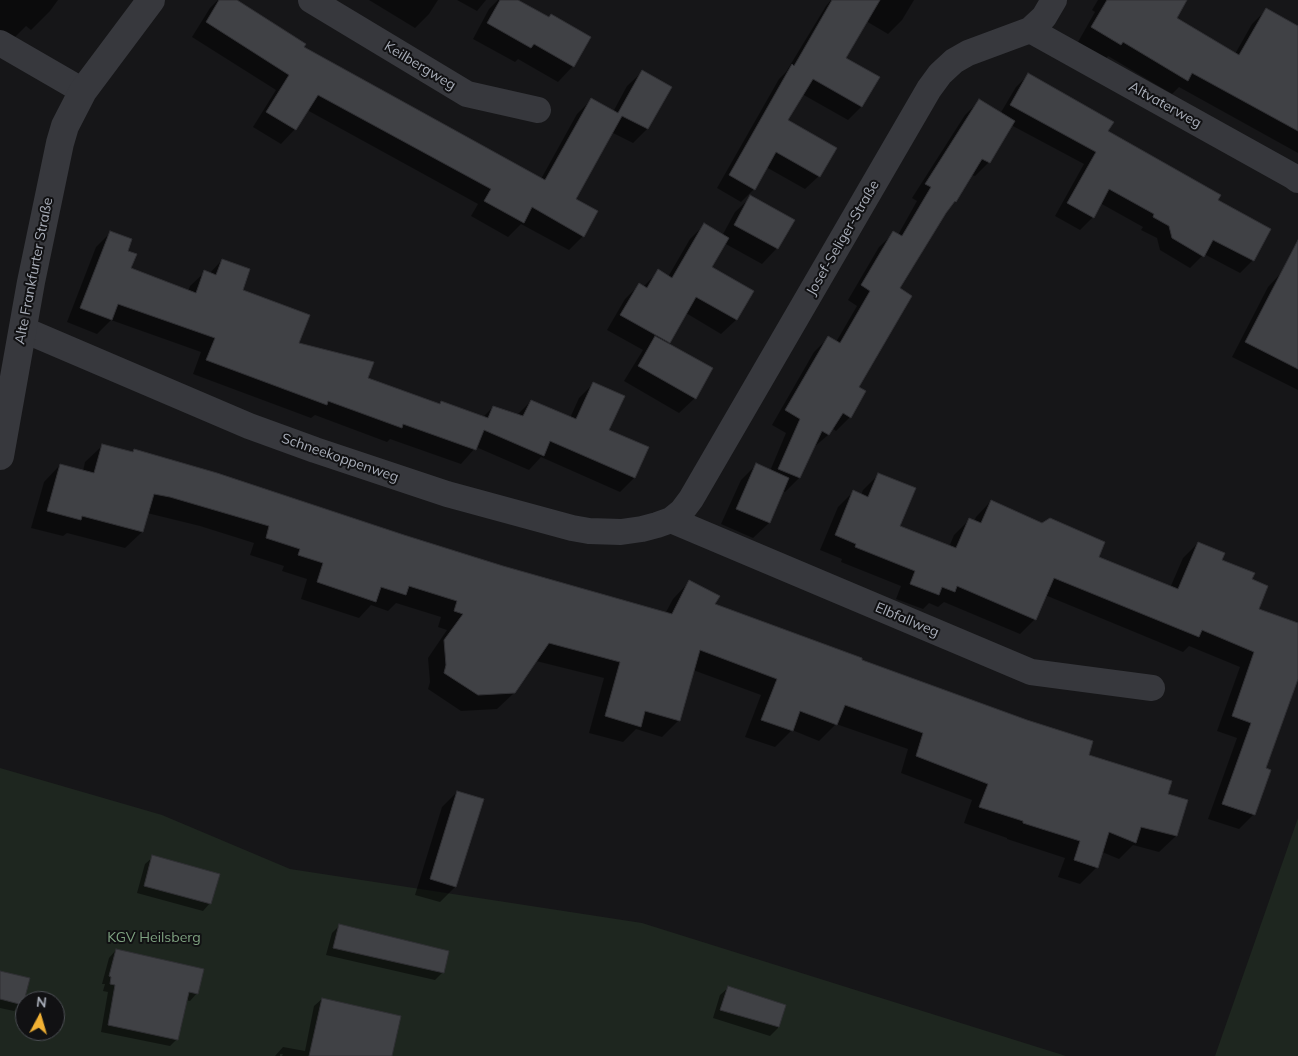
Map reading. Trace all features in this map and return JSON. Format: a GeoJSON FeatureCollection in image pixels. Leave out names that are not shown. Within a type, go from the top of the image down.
{"type":"FeatureCollection","features":[{"type":"Feature","properties":{"kind":"street","name":"Alte Frankfurter Straße"},"geometry":{"type":"LineString","coordinates":[[0,456],[22,330],[60,143],[66,126],[84,91],[151,0]]}},
{"type":"Feature","properties":{"kind":"street","name":"Keilbergweg"},"geometry":{"type":"LineString","coordinates":[[311,0],[467,94],[538,110]]}},
{"type":"Feature","properties":{"kind":"street","name":"Josef-Seliger-Straße"},"geometry":{"type":"LineString","coordinates":[[671,520],[682,511],[691,499],[929,89],[940,74],[954,61],[968,53],[1030,30],[1044,17],[1054,0]]}},
{"type":"Feature","properties":{"kind":"street","name":"Altvaterweg"},"geometry":{"type":"LineString","coordinates":[[1030,30],[1298,180]]}},
{"type":"Feature","properties":{"kind":"street"},"geometry":{"type":"LineString","coordinates":[[0,43],[84,91]]}},
{"type":"Feature","properties":{"kind":"street","name":"Schneekoppenweg"},"geometry":{"type":"LineString","coordinates":[[22,330],[249,426],[447,494],[589,531],[621,532],[642,529],[671,520]]}},
{"type":"Feature","properties":{"kind":"street","name":"Elbfallweg"},"geometry":{"type":"LineString","coordinates":[[671,520],[1031,672],[1152,688]]}},
{"type":"Feature","properties":{"kind":"green space","name":"KGV Heilsberg"},"geometry":{"type":"Polygon","coordinates":[[[0,768],[162,815],[290,869],[642,923],[1066,1056],[0,1056],[0,768]]]}},
{"type":"Feature","properties":{"kind":"green space"},"geometry":{"type":"Polygon","coordinates":[[[1298,818],[1298,1056],[1215,1056],[1298,818]]]}},
{"type":"Feature","properties":{"kind":"building"},"geometry":{"type":"Polygon","coordinates":[[[219,0],[237,0],[306,44],[304,47],[545,180],[591,98],[618,113],[642,70],[672,87],[648,129],[622,116],[576,199],[598,211],[584,237],[532,207],[524,223],[484,201],[491,189],[318,95],[296,130],[266,112],[289,75],[206,22],[219,0]]]}},
{"type":"Feature","properties":{"kind":"building"},"geometry":{"type":"Polygon","coordinates":[[[500,0],[518,0],[549,17],[551,14],[591,37],[574,67],[534,44],[531,48],[487,23],[500,0]]]}},
{"type":"Feature","properties":{"kind":"building"},"geometry":{"type":"Polygon","coordinates":[[[832,0],[880,0],[846,58],[880,77],[862,107],[813,79],[788,120],[837,148],[820,177],[776,152],[755,190],[729,175],[792,64],[794,66],[832,0]]]}},
{"type":"Feature","properties":{"kind":"building"},"geometry":{"type":"Polygon","coordinates":[[[1107,0],[1187,0],[1177,18],[1239,55],[1266,8],[1298,26],[1298,131],[1192,73],[1188,81],[1123,42],[1121,45],[1091,27],[1107,0]]]}},
{"type":"Feature","properties":{"kind":"building"},"geometry":{"type":"Polygon","coordinates":[[[1028,73],[1114,122],[1108,131],[1221,195],[1218,200],[1271,229],[1254,261],[1213,240],[1204,257],[1172,238],[1169,226],[1153,217],[1154,214],[1109,189],[1094,218],[1067,203],[1096,152],[1010,105],[1028,73]]]}},
{"type":"Feature","properties":{"kind":"building"},"geometry":{"type":"Polygon","coordinates":[[[979,99],[1015,121],[990,163],[982,159],[900,288],[912,296],[859,387],[866,391],[851,418],[843,413],[829,435],[822,431],[800,478],[778,469],[800,419],[785,410],[828,336],[840,343],[870,291],[861,285],[893,231],[902,236],[931,187],[925,184],[979,99]]]}},
{"type":"Feature","properties":{"kind":"building"},"geometry":{"type":"Polygon","coordinates":[[[750,195],[795,220],[778,249],[734,225],[750,195]]]}},
{"type":"Feature","properties":{"kind":"building"},"geometry":{"type":"Polygon","coordinates":[[[704,223],[729,238],[712,267],[754,291],[737,320],[696,297],[670,343],[620,315],[639,283],[647,288],[658,269],[672,278],[704,223]]]}},
{"type":"Feature","properties":{"kind":"building"},"geometry":{"type":"Polygon","coordinates":[[[110,231],[132,239],[128,251],[137,254],[131,268],[196,293],[204,270],[216,275],[222,259],[250,269],[243,290],[310,315],[299,343],[374,362],[368,378],[440,404],[441,401],[488,418],[493,406],[523,416],[531,400],[576,419],[593,382],[625,396],[609,430],[649,447],[635,478],[550,441],[544,456],[484,430],[476,450],[403,424],[402,428],[328,401],[327,405],[206,360],[215,338],[118,304],[112,320],[80,308],[110,231]]]}},
{"type":"Feature","properties":{"kind":"building"},"geometry":{"type":"Polygon","coordinates":[[[1298,240],[1298,369],[1245,342],[1298,240]]]}},
{"type":"Feature","properties":{"kind":"building"},"geometry":{"type":"Polygon","coordinates":[[[655,336],[713,368],[696,399],[638,366],[655,336]]]}},
{"type":"Feature","properties":{"kind":"building"},"geometry":{"type":"Polygon","coordinates":[[[102,444],[133,452],[134,449],[217,473],[503,566],[672,614],[689,580],[720,596],[715,604],[1027,720],[1093,741],[1089,755],[1172,781],[1168,794],[1188,800],[1177,836],[1141,827],[1136,843],[1109,832],[1098,868],[1074,860],[1080,841],[979,807],[988,784],[916,756],[923,733],[845,705],[837,725],[800,711],[793,731],[761,720],[777,679],[700,650],[680,721],[645,711],[641,727],[605,716],[620,662],[549,643],[515,693],[478,695],[444,673],[446,665],[444,640],[463,614],[454,611],[457,601],[409,586],[406,595],[381,587],[376,602],[317,582],[323,563],[298,555],[300,549],[266,538],[269,526],[170,497],[154,494],[143,532],[82,516],[81,520],[47,511],[60,464],[94,473],[102,444]]]}},
{"type":"Feature","properties":{"kind":"building"},"geometry":{"type":"Polygon","coordinates":[[[756,463],[789,478],[770,523],[736,509],[756,463]]]}},
{"type":"Feature","properties":{"kind":"building"},"geometry":{"type":"Polygon","coordinates":[[[878,473],[916,488],[900,526],[956,548],[969,518],[981,523],[991,500],[1042,523],[1050,518],[1105,542],[1099,557],[1178,589],[1198,542],[1225,553],[1222,560],[1255,573],[1252,579],[1268,586],[1259,609],[1298,623],[1298,679],[1266,768],[1271,770],[1255,815],[1222,804],[1251,723],[1232,716],[1254,652],[1202,630],[1199,637],[1054,578],[1036,620],[957,586],[955,592],[942,587],[939,595],[910,584],[915,571],[855,547],[856,544],[835,535],[853,490],[868,497],[878,473]]]}},
{"type":"Feature","properties":{"kind":"building"},"geometry":{"type":"Polygon","coordinates":[[[457,791],[484,799],[456,887],[430,879],[457,791]]]}},
{"type":"Feature","properties":{"kind":"building"},"geometry":{"type":"Polygon","coordinates":[[[152,855],[220,874],[211,904],[144,886],[152,855]]]}},
{"type":"Feature","properties":{"kind":"building"},"geometry":{"type":"Polygon","coordinates":[[[339,924],[449,951],[444,973],[333,948],[339,924]]]}},
{"type":"Feature","properties":{"kind":"building"},"geometry":{"type":"Polygon","coordinates":[[[116,949],[204,969],[198,994],[189,992],[178,1040],[108,1025],[115,985],[110,984],[111,977],[109,976],[116,949]]]}},
{"type":"Feature","properties":{"kind":"building"},"geometry":{"type":"Polygon","coordinates":[[[0,971],[30,978],[27,991],[15,991],[15,1003],[0,999],[0,971]]]}},
{"type":"Feature","properties":{"kind":"building"},"geometry":{"type":"Polygon","coordinates":[[[728,986],[786,1005],[779,1027],[720,1010],[728,986]]]}},
{"type":"Feature","properties":{"kind":"building"},"geometry":{"type":"Polygon","coordinates":[[[322,998],[401,1016],[392,1056],[309,1056],[322,998]]]}}]}
